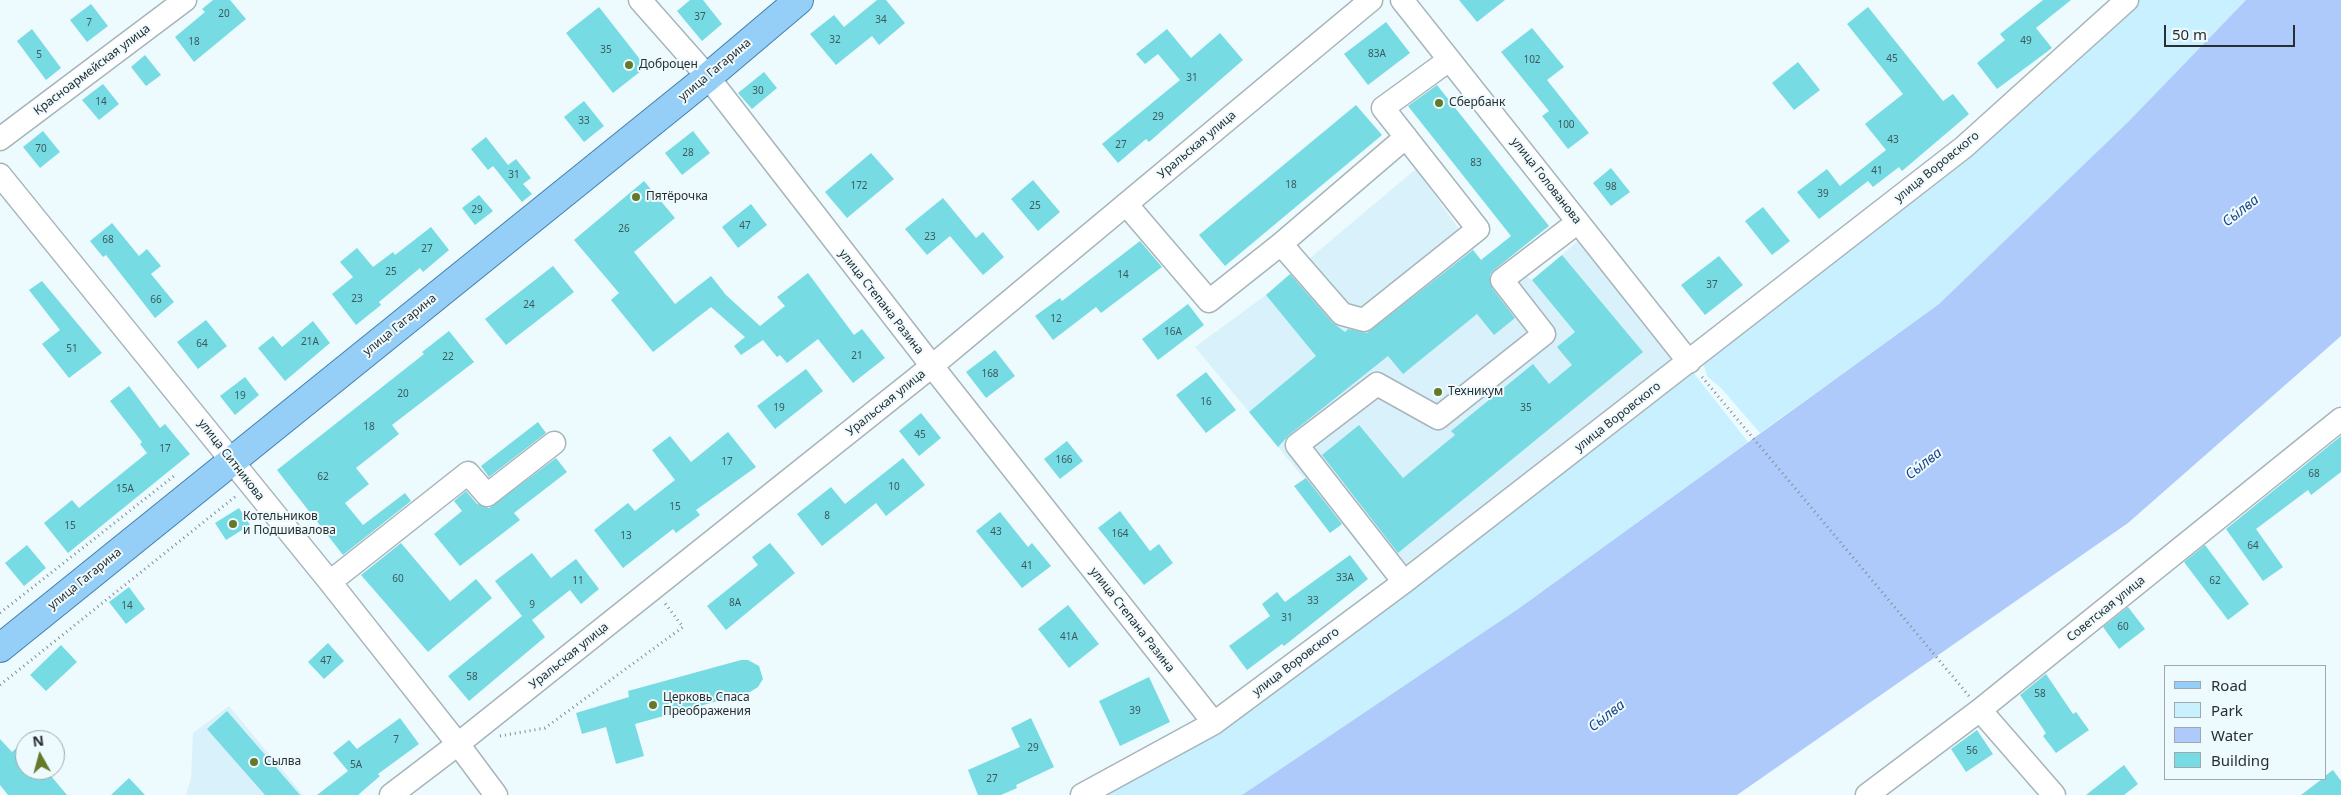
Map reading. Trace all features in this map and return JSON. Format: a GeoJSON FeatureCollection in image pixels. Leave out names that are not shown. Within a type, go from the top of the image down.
{"type":"FeatureCollection","features":[{"type":"Feature","properties":{"kind":"main road","name":"улица Гагарина"},"geometry":{"type":"LineString","coordinates":[[0,648],[708,77],[799,0]]}},
{"type":"Feature","properties":{"kind":"street","name":"Красноармейская улица"},"geometry":{"type":"LineString","coordinates":[[0,139],[185,0]]}},
{"type":"Feature","properties":{"kind":"street","name":"улица Степана Разина"},"geometry":{"type":"LineString","coordinates":[[640,0],[708,77],[932,366],[1214,723]]}},
{"type":"Feature","properties":{"kind":"street","name":"Уральская улица"},"geometry":{"type":"LineString","coordinates":[[391,795],[466,738],[932,366],[1371,0]]}},
{"type":"Feature","properties":{"kind":"street","name":"улица Голованова"},"geometry":{"type":"LineString","coordinates":[[1402,0],[1693,366]]}},
{"type":"Feature","properties":{"kind":"street","name":"улица Воровского"},"geometry":{"type":"LineString","coordinates":[[1082,795],[1214,723],[1693,366],[1964,147],[2127,0]]}},
{"type":"Feature","properties":{"kind":"street"},"geometry":{"type":"LineString","coordinates":[[1281,244],[1342,314],[1364,320],[1478,229],[1383,108],[1450,60]]}},
{"type":"Feature","properties":{"kind":"street"},"geometry":{"type":"LineString","coordinates":[[1126,204],[1209,301],[1281,244],[1406,137]]}},
{"type":"Feature","properties":{"kind":"street","name":"улица Ситникова"},"geometry":{"type":"LineString","coordinates":[[0,175],[330,582],[466,738],[496,795]]}},
{"type":"Feature","properties":{"kind":"street"},"geometry":{"type":"LineString","coordinates":[[1404,582],[1296,445],[1377,384],[1438,418],[1544,334],[1502,280],[1578,222]]}},
{"type":"Feature","properties":{"kind":"street","name":"Советская улица"},"geometry":{"type":"LineString","coordinates":[[1868,795],[1977,706],[2341,419]]}},
{"type":"Feature","properties":{"kind":"street"},"geometry":{"type":"LineString","coordinates":[[330,582],[468,473],[487,495],[554,443]]}},
{"type":"Feature","properties":{"kind":"street"},"geometry":{"type":"LineString","coordinates":[[1977,706],[2054,795]]}},
{"type":"Feature","properties":{"kind":"path"},"geometry":{"type":"LineString","coordinates":[[1693,366],[1977,706]]}},
{"type":"Feature","properties":{"kind":"path"},"geometry":{"type":"LineString","coordinates":[[0,614],[179,473]]}},
{"type":"Feature","properties":{"kind":"path"},"geometry":{"type":"LineString","coordinates":[[0,685],[250,485]]}},
{"type":"Feature","properties":{"kind":"path"},"geometry":{"type":"LineString","coordinates":[[466,738],[504,737],[545,728],[683,627],[653,588]]}},
{"type":"Feature","properties":{"kind":"shaded area","name":"Техникум"},"geometry":{"type":"Polygon","coordinates":[[[1416,169],[1481,260],[1496,248],[1511,266],[1532,280],[1584,236],[1684,362],[1391,583],[1195,347],[1266,295],[1416,169]]]}},
{"type":"Feature","properties":{"kind":"shaded area"},"geometry":{"type":"Polygon","coordinates":[[[229,706],[303,795],[186,795],[191,779],[193,733],[229,706]]]}},
{"type":"Feature","properties":{"kind":"green space"},"geometry":{"type":"Polygon","coordinates":[[[2131,0],[2246,0],[2128,122],[1939,304],[1760,433],[1722,389],[1707,376],[1702,360],[2131,0]]]}},
{"type":"Feature","properties":{"kind":"green space"},"geometry":{"type":"Polygon","coordinates":[[[1689,367],[1748,442],[1518,609],[1242,795],[1095,795],[1689,367]]]}},
{"type":"Feature","properties":{"kind":"water","name":"Сы́лва"},"geometry":{"type":"Polygon","coordinates":[[[2246,0],[2341,0],[2341,336],[2128,523],[1737,795],[1242,795],[1518,609],[1939,304],[2128,122],[2246,0]]]}},
{"type":"Feature","properties":{"kind":"building"},"geometry":{"type":"Polygon","coordinates":[[[213,0],[230,0],[246,19],[194,62],[175,37],[205,12],[202,9],[213,0]]]}},
{"type":"Feature","properties":{"kind":"building"},"geometry":{"type":"Polygon","coordinates":[[[690,0],[703,0],[722,24],[702,41],[677,11],[690,0]]]}},
{"type":"Feature","properties":{"kind":"building"},"geometry":{"type":"Polygon","coordinates":[[[877,0],[886,0],[905,23],[879,45],[872,36],[836,65],[810,34],[834,15],[844,27],[877,0]]]}},
{"type":"Feature","properties":{"kind":"building"},"geometry":{"type":"Polygon","coordinates":[[[1459,0],[1505,0],[1477,22],[1459,0]]]}},
{"type":"Feature","properties":{"kind":"building"},"geometry":{"type":"Polygon","coordinates":[[[2043,0],[2071,0],[2036,28],[2052,48],[1997,89],[1977,63],[2005,40],[2000,34],[2043,0]]]}},
{"type":"Feature","properties":{"kind":"building"},"geometry":{"type":"Polygon","coordinates":[[[91,4],[108,26],[87,42],[70,20],[91,4]]]}},
{"type":"Feature","properties":{"kind":"building"},"geometry":{"type":"Polygon","coordinates":[[[599,7],[646,67],[613,93],[566,33],[599,7]]]}},
{"type":"Feature","properties":{"kind":"building"},"geometry":{"type":"Polygon","coordinates":[[[1868,7],[1943,101],[1953,94],[1969,114],[1902,171],[1899,167],[1873,187],[1868,181],[1819,219],[1797,192],[1827,169],[1840,186],[1886,150],[1865,124],[1903,94],[1847,24],[1868,7]]]}},
{"type":"Feature","properties":{"kind":"building"},"geometry":{"type":"Polygon","coordinates":[[[1386,22],[1410,53],[1368,85],[1344,54],[1386,22]]]}},
{"type":"Feature","properties":{"kind":"building"},"geometry":{"type":"Polygon","coordinates":[[[1532,28],[1564,67],[1547,80],[1589,133],[1568,149],[1542,116],[1549,111],[1501,52],[1532,28]]]}},
{"type":"Feature","properties":{"kind":"building"},"geometry":{"type":"Polygon","coordinates":[[[32,29],[61,68],[46,80],[17,41],[32,29]]]}},
{"type":"Feature","properties":{"kind":"building"},"geometry":{"type":"Polygon","coordinates":[[[1167,29],[1191,58],[1220,33],[1243,60],[1149,142],[1146,139],[1118,163],[1102,144],[1180,80],[1158,54],[1145,64],[1136,54],[1167,29]]]}},
{"type":"Feature","properties":{"kind":"building"},"geometry":{"type":"Polygon","coordinates":[[[145,55],[161,75],[146,86],[131,67],[145,55]]]}},
{"type":"Feature","properties":{"kind":"building"},"geometry":{"type":"Polygon","coordinates":[[[1798,62],[1820,90],[1794,110],[1772,83],[1798,62]]]}},
{"type":"Feature","properties":{"kind":"building"},"geometry":{"type":"Polygon","coordinates":[[[764,72],[777,88],[752,109],[738,93],[764,72]]]}},
{"type":"Feature","properties":{"kind":"building"},"geometry":{"type":"Polygon","coordinates":[[[103,84],[119,104],[99,120],[82,100],[103,84]]]}},
{"type":"Feature","properties":{"kind":"building"},"geometry":{"type":"Polygon","coordinates":[[[1437,85],[1549,226],[1490,275],[1492,288],[1515,318],[1494,335],[1477,314],[1403,374],[1388,356],[1289,435],[1278,447],[1249,412],[1316,356],[1266,295],[1290,274],[1333,323],[1345,332],[1348,329],[1367,333],[1473,250],[1481,260],[1511,236],[1408,106],[1437,85]]]}},
{"type":"Feature","properties":{"kind":"building"},"geometry":{"type":"Polygon","coordinates":[[[584,101],[604,126],[584,142],[564,117],[584,101]]]}},
{"type":"Feature","properties":{"kind":"building"},"geometry":{"type":"Polygon","coordinates":[[[1356,105],[1382,135],[1225,266],[1199,235],[1356,105]]]}},
{"type":"Feature","properties":{"kind":"building"},"geometry":{"type":"Polygon","coordinates":[[[43,131],[60,152],[40,168],[23,147],[43,131]]]}},
{"type":"Feature","properties":{"kind":"building"},"geometry":{"type":"Polygon","coordinates":[[[693,131],[710,153],[682,175],[665,153],[693,131]]]}},
{"type":"Feature","properties":{"kind":"building"},"geometry":{"type":"Polygon","coordinates":[[[486,137],[508,165],[516,159],[531,178],[523,184],[532,194],[522,202],[493,166],[488,170],[471,149],[486,137]]]}},
{"type":"Feature","properties":{"kind":"building"},"geometry":{"type":"Polygon","coordinates":[[[871,153],[894,179],[847,218],[825,192],[871,153]]]}},
{"type":"Feature","properties":{"kind":"building"},"geometry":{"type":"Polygon","coordinates":[[[1611,168],[1630,192],[1611,206],[1593,183],[1611,168]]]}},
{"type":"Feature","properties":{"kind":"building"},"geometry":{"type":"Polygon","coordinates":[[[1033,180],[1060,212],[1038,231],[1011,199],[1033,180]]]}},
{"type":"Feature","properties":{"kind":"building"},"geometry":{"type":"Polygon","coordinates":[[[644,181],[675,218],[634,252],[675,304],[711,276],[726,295],[760,326],[785,306],[777,297],[808,273],[854,335],[862,329],[885,358],[853,383],[818,339],[787,363],[780,355],[777,357],[763,340],[741,355],[734,346],[745,337],[711,307],[653,352],[611,300],[619,293],[574,240],[644,181]]]}},
{"type":"Feature","properties":{"kind":"building"},"geometry":{"type":"Polygon","coordinates":[[[479,195],[493,211],[475,225],[462,208],[479,195]]]}},
{"type":"Feature","properties":{"kind":"building"},"geometry":{"type":"Polygon","coordinates":[[[943,198],[976,238],[983,232],[1004,257],[983,275],[950,236],[927,255],[905,229],[943,198]]]}},
{"type":"Feature","properties":{"kind":"building"},"geometry":{"type":"Polygon","coordinates":[[[751,204],[767,225],[738,248],[722,227],[751,204]]]}},
{"type":"Feature","properties":{"kind":"building"},"geometry":{"type":"Polygon","coordinates":[[[1763,207],[1790,241],[1772,255],[1745,221],[1763,207]]]}},
{"type":"Feature","properties":{"kind":"building"},"geometry":{"type":"Polygon","coordinates":[[[112,223],[139,256],[147,249],[161,266],[151,274],[174,302],[155,318],[106,255],[103,257],[90,241],[112,223]]]}},
{"type":"Feature","properties":{"kind":"building"},"geometry":{"type":"Polygon","coordinates":[[[431,227],[449,250],[423,272],[420,268],[379,302],[381,305],[356,325],[332,294],[353,277],[340,262],[357,248],[373,267],[393,252],[395,255],[431,227]]]}},
{"type":"Feature","properties":{"kind":"building"},"geometry":{"type":"Polygon","coordinates":[[[1140,241],[1162,267],[1101,313],[1096,307],[1053,340],[1035,316],[1060,298],[1062,301],[1140,241]]]}},
{"type":"Feature","properties":{"kind":"building"},"geometry":{"type":"Polygon","coordinates":[[[1562,255],[1643,352],[1398,553],[1322,455],[1359,425],[1403,478],[1455,435],[1451,431],[1533,364],[1549,384],[1572,365],[1557,347],[1575,332],[1532,280],[1562,255]]]}},
{"type":"Feature","properties":{"kind":"building"},"geometry":{"type":"Polygon","coordinates":[[[1719,256],[1743,285],[1705,315],[1681,285],[1719,256]]]}},
{"type":"Feature","properties":{"kind":"building"},"geometry":{"type":"Polygon","coordinates":[[[553,266],[574,292],[506,345],[485,319],[553,266]]]}},
{"type":"Feature","properties":{"kind":"building"},"geometry":{"type":"Polygon","coordinates":[[[42,281],[102,353],[69,378],[42,344],[60,330],[29,290],[42,281]]]}},
{"type":"Feature","properties":{"kind":"building"},"geometry":{"type":"Polygon","coordinates":[[[1188,304],[1204,325],[1158,360],[1142,339],[1188,304]]]}},
{"type":"Feature","properties":{"kind":"building"},"geometry":{"type":"Polygon","coordinates":[[[206,320],[227,346],[198,369],[177,342],[206,320]]]}},
{"type":"Feature","properties":{"kind":"building"},"geometry":{"type":"Polygon","coordinates":[[[313,321],[330,343],[285,381],[258,348],[273,336],[282,347],[313,321]]]}},
{"type":"Feature","properties":{"kind":"building"},"geometry":{"type":"Polygon","coordinates":[[[449,331],[474,362],[392,425],[399,434],[356,468],[369,484],[345,503],[363,525],[405,493],[411,501],[343,555],[277,470],[424,354],[422,352],[449,331]]]}},
{"type":"Feature","properties":{"kind":"building"},"geometry":{"type":"Polygon","coordinates":[[[995,350],[1015,376],[986,398],[966,372],[995,350]]]}},
{"type":"Feature","properties":{"kind":"building"},"geometry":{"type":"Polygon","coordinates":[[[806,369],[823,391],[775,429],[757,406],[806,369]]]}},
{"type":"Feature","properties":{"kind":"building"},"geometry":{"type":"Polygon","coordinates":[[[1206,372],[1236,410],[1206,433],[1176,395],[1206,372]]]}},
{"type":"Feature","properties":{"kind":"building"},"geometry":{"type":"Polygon","coordinates":[[[245,377],[259,395],[235,415],[220,396],[245,377]]]}},
{"type":"Feature","properties":{"kind":"building"},"geometry":{"type":"Polygon","coordinates":[[[129,386],[160,428],[165,424],[190,454],[68,553],[44,523],[72,500],[79,508],[147,453],[140,444],[142,442],[110,401],[129,386]]]}},
{"type":"Feature","properties":{"kind":"building"},"geometry":{"type":"Polygon","coordinates":[[[921,413],[941,438],[919,456],[899,431],[921,413]]]}},
{"type":"Feature","properties":{"kind":"building"},"geometry":{"type":"Polygon","coordinates":[[[538,422],[546,433],[489,477],[481,466],[538,422]]]}},
{"type":"Feature","properties":{"kind":"building"},"geometry":{"type":"Polygon","coordinates":[[[728,432],[756,467],[696,510],[700,515],[676,533],[673,529],[623,568],[594,530],[628,503],[635,511],[675,480],[652,450],[670,436],[691,462],[728,432]]]}},
{"type":"Feature","properties":{"kind":"building"},"geometry":{"type":"Polygon","coordinates":[[[2341,436],[2341,472],[2311,495],[2308,490],[2256,529],[2283,567],[2263,581],[2226,529],[2341,436]]]}},
{"type":"Feature","properties":{"kind":"building"},"geometry":{"type":"Polygon","coordinates":[[[1067,441],[1083,461],[1060,479],[1044,459],[1067,441]]]}},
{"type":"Feature","properties":{"kind":"building"},"geometry":{"type":"Polygon","coordinates":[[[556,458],[567,472],[514,513],[520,520],[460,566],[434,534],[462,511],[454,501],[466,491],[477,504],[489,508],[556,458]]]}},
{"type":"Feature","properties":{"kind":"building"},"geometry":{"type":"Polygon","coordinates":[[[903,458],[925,485],[886,516],[876,503],[822,546],[797,514],[831,487],[845,504],[903,458]]]}},
{"type":"Feature","properties":{"kind":"building"},"geometry":{"type":"Polygon","coordinates":[[[1306,478],[1342,524],[1330,533],[1294,486],[1306,478]]]}},
{"type":"Feature","properties":{"kind":"building"},"geometry":{"type":"Polygon","coordinates":[[[239,508],[250,525],[226,540],[215,523],[239,508]]]}},
{"type":"Feature","properties":{"kind":"building"},"geometry":{"type":"Polygon","coordinates":[[[1120,511],[1150,551],[1159,544],[1173,563],[1144,585],[1098,528],[1120,511]]]}},
{"type":"Feature","properties":{"kind":"building"},"geometry":{"type":"Polygon","coordinates":[[[1000,512],[1028,547],[1032,543],[1051,566],[1022,588],[976,531],[1000,512]]]}},
{"type":"Feature","properties":{"kind":"building"},"geometry":{"type":"Polygon","coordinates":[[[401,543],[450,601],[476,579],[492,598],[428,652],[361,575],[401,543]]]}},
{"type":"Feature","properties":{"kind":"building"},"geometry":{"type":"Polygon","coordinates":[[[770,543],[795,573],[726,630],[707,606],[758,565],[752,557],[770,543]]]}},
{"type":"Feature","properties":{"kind":"building"},"geometry":{"type":"Polygon","coordinates":[[[27,545],[46,568],[24,586],[5,563],[27,545]]]}},
{"type":"Feature","properties":{"kind":"building"},"geometry":{"type":"Polygon","coordinates":[[[2205,545],[2249,604],[2228,620],[2184,562],[2205,545]]]}},
{"type":"Feature","properties":{"kind":"building"},"geometry":{"type":"Polygon","coordinates":[[[532,553],[551,578],[576,559],[599,589],[581,604],[570,590],[532,620],[545,637],[469,701],[448,676],[522,616],[495,581],[532,553]]]}},
{"type":"Feature","properties":{"kind":"building"},"geometry":{"type":"Polygon","coordinates":[[[1350,555],[1368,579],[1284,646],[1282,644],[1247,670],[1229,646],[1270,616],[1262,604],[1277,592],[1285,602],[1350,555]]]}},
{"type":"Feature","properties":{"kind":"building"},"geometry":{"type":"Polygon","coordinates":[[[129,587],[145,609],[126,624],[109,602],[129,587]]]}},
{"type":"Feature","properties":{"kind":"building"},"geometry":{"type":"Polygon","coordinates":[[[1068,605],[1099,644],[1069,668],[1038,629],[1068,605]]]}},
{"type":"Feature","properties":{"kind":"building"},"geometry":{"type":"Polygon","coordinates":[[[2128,607],[2145,629],[2119,649],[2103,627],[2128,607]]]}},
{"type":"Feature","properties":{"kind":"building"},"geometry":{"type":"Polygon","coordinates":[[[328,643],[344,661],[324,679],[308,662],[328,643]]]}},
{"type":"Feature","properties":{"kind":"building"},"geometry":{"type":"Polygon","coordinates":[[[61,645],[77,662],[46,691],[30,675],[61,645]]]}},
{"type":"Feature","properties":{"kind":"building","name":"Церковь Спаса Преображения"},"geometry":{"type":"Polygon","coordinates":[[[741,660],[748,660],[759,666],[763,679],[758,687],[750,692],[635,724],[644,756],[616,764],[606,727],[582,734],[576,713],[629,697],[628,691],[741,660]]]}},
{"type":"Feature","properties":{"kind":"building"},"geometry":{"type":"Polygon","coordinates":[[[2046,674],[2073,714],[2076,712],[2089,730],[2056,753],[2043,736],[2046,733],[2020,695],[2046,674]]]}},
{"type":"Feature","properties":{"kind":"building"},"geometry":{"type":"Polygon","coordinates":[[[1149,677],[1170,722],[1120,746],[1099,701],[1149,677]]]}},
{"type":"Feature","properties":{"kind":"building","name":"Сылва"},"geometry":{"type":"Polygon","coordinates":[[[227,711],[300,795],[265,795],[207,729],[227,711]]]}},
{"type":"Feature","properties":{"kind":"building"},"geometry":{"type":"Polygon","coordinates":[[[400,718],[419,744],[378,774],[380,776],[358,795],[317,795],[348,771],[333,753],[349,740],[357,749],[400,718]]]}},
{"type":"Feature","properties":{"kind":"building"},"geometry":{"type":"Polygon","coordinates":[[[1031,718],[1054,767],[1016,785],[1017,788],[1001,795],[978,795],[968,770],[1020,747],[1011,728],[1031,718]]]}},
{"type":"Feature","properties":{"kind":"building"},"geometry":{"type":"Polygon","coordinates":[[[1977,730],[1993,754],[1966,772],[1951,749],[1977,730]]]}},
{"type":"Feature","properties":{"kind":"building"},"geometry":{"type":"Polygon","coordinates":[[[0,739],[12,752],[15,749],[15,780],[54,780],[67,795],[8,795],[0,785],[0,739]]]}},
{"type":"Feature","properties":{"kind":"building"},"geometry":{"type":"Polygon","coordinates":[[[2124,765],[2138,784],[2124,795],[2086,795],[2124,765]]]}},
{"type":"Feature","properties":{"kind":"building"},"geometry":{"type":"Polygon","coordinates":[[[2333,770],[2341,781],[2341,795],[2301,795],[2321,780],[2326,780],[2326,775],[2333,770]]]}},
{"type":"Feature","properties":{"kind":"building"},"geometry":{"type":"Polygon","coordinates":[[[129,778],[145,795],[111,795],[129,778]]]}},
{"type":"Feature","properties":{"kind":"place","name":"Доброцен"},"geometry":{"type":"Point","coordinates":[629,65]}},
{"type":"Feature","properties":{"kind":"place","name":"Сбербанк"},"geometry":{"type":"Point","coordinates":[1439,103]}},
{"type":"Feature","properties":{"kind":"place","name":"Пятёрочка"},"geometry":{"type":"Point","coordinates":[636,197]}},
{"type":"Feature","properties":{"kind":"place","name":"Техникум"},"geometry":{"type":"Point","coordinates":[1438,392]}},
{"type":"Feature","properties":{"kind":"place","name":"Котельников и Подшивалова"},"geometry":{"type":"Point","coordinates":[233,524]}},
{"type":"Feature","properties":{"kind":"place","name":"Церковь Спаса Преображения"},"geometry":{"type":"Point","coordinates":[653,705]}},
{"type":"Feature","properties":{"kind":"place","name":"Сылва"},"geometry":{"type":"Point","coordinates":[254,762]}}]}
